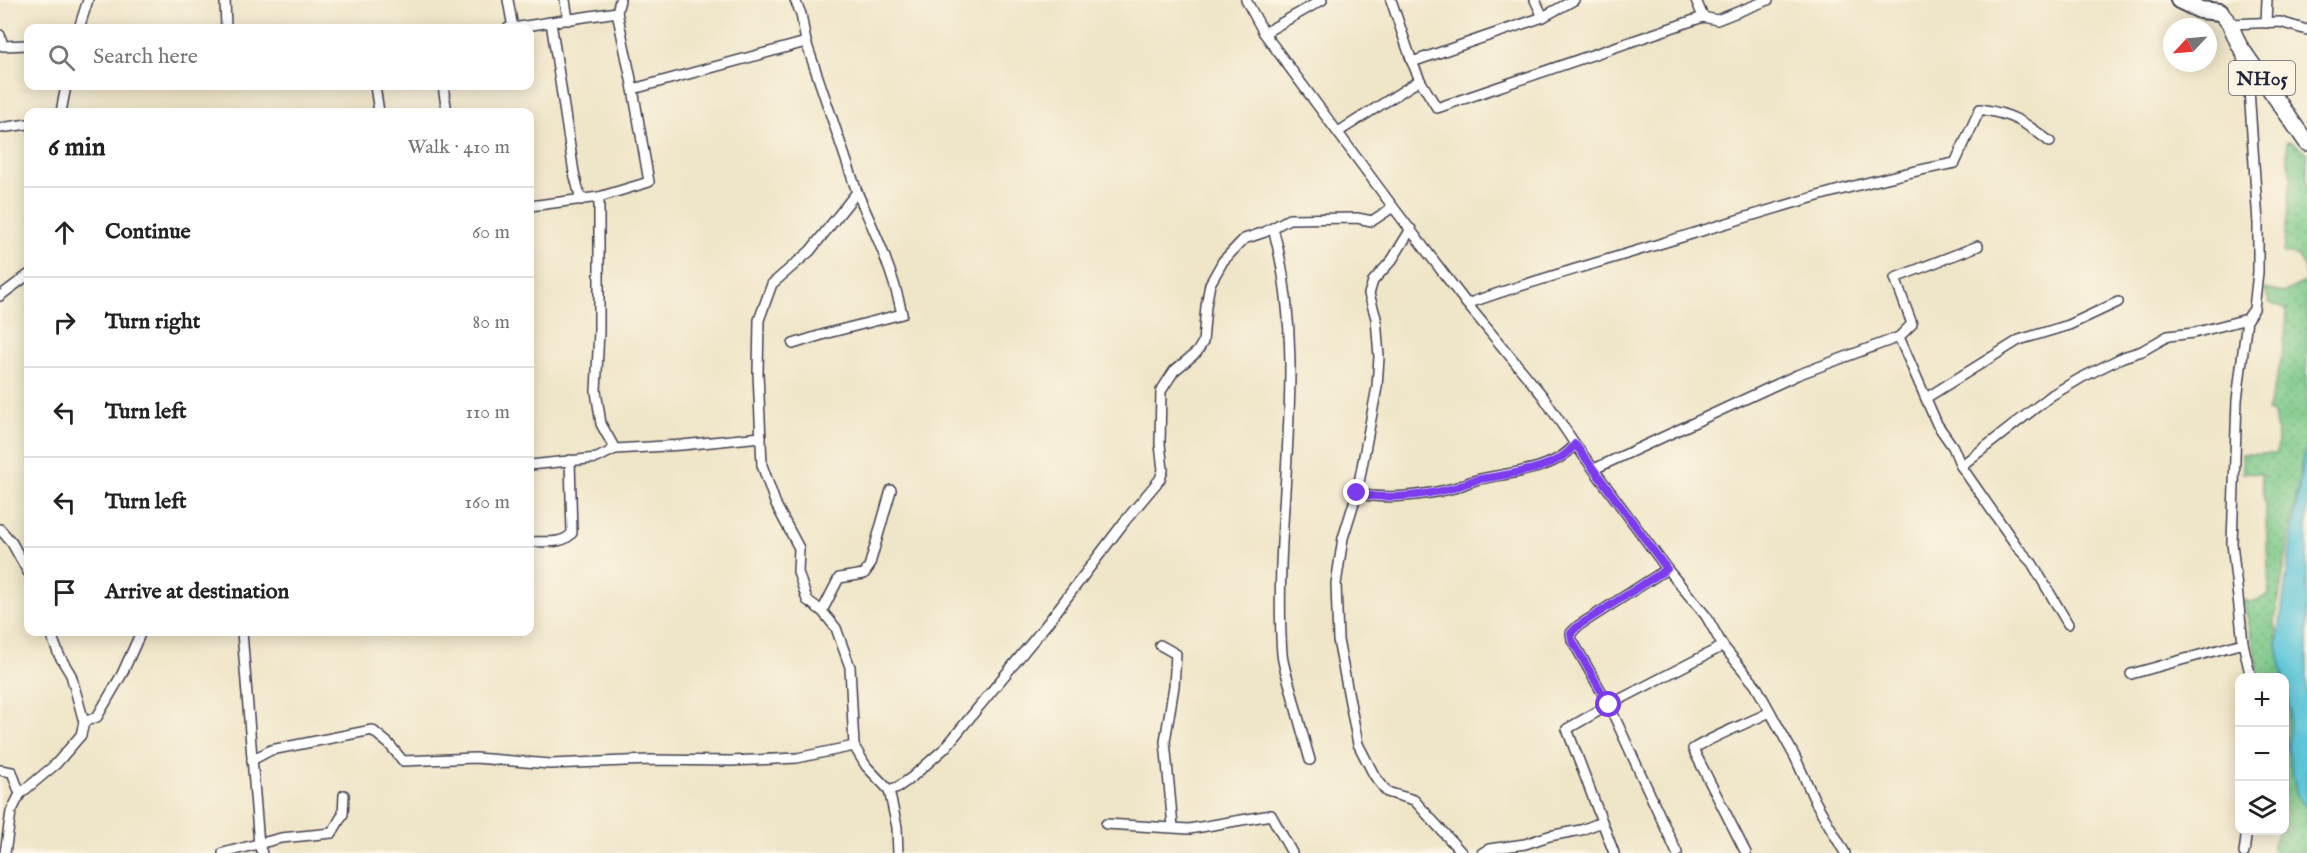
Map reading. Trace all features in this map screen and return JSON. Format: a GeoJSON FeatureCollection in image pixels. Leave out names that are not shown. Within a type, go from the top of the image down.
{"type":"FeatureCollection","features":[{"type":"Feature","properties":{"kind":"highway"},"geometry":{"type":"LineString","coordinates":[[2179,0],[2215,11]]}},
{"type":"Feature","properties":{"kind":"main road","name":"NH05"},"geometry":{"type":"LineString","coordinates":[[2215,11],[2307,143]]}},
{"type":"Feature","properties":{"kind":"street"},"geometry":{"type":"LineString","coordinates":[[80,24],[88,0]]}},
{"type":"Feature","properties":{"kind":"street"},"geometry":{"type":"LineString","coordinates":[[225,0],[226,24]]}},
{"type":"Feature","properties":{"kind":"street"},"geometry":{"type":"LineString","coordinates":[[508,0],[512,24]]}},
{"type":"Feature","properties":{"kind":"street"},"geometry":{"type":"LineString","coordinates":[[565,0],[568,20]]}},
{"type":"Feature","properties":{"kind":"street"},"geometry":{"type":"LineString","coordinates":[[534,206],[599,197],[649,182],[617,12],[620,0]]}},
{"type":"Feature","properties":{"kind":"street"},"geometry":{"type":"LineString","coordinates":[[793,344],[902,314],[896,286],[857,192],[806,42],[801,14],[795,0]]}},
{"type":"Feature","properties":{"kind":"street"},"geometry":{"type":"LineString","coordinates":[[1246,0],[1264,33],[1393,207],[1467,304],[1542,395],[1575,444],[1667,569],[1706,616],[1724,646],[1756,686],[1795,757],[1815,801],[1845,853]]}},
{"type":"Feature","properties":{"kind":"street"},"geometry":{"type":"LineString","coordinates":[[1264,33],[1322,0]]}},
{"type":"Feature","properties":{"kind":"street"},"geometry":{"type":"LineString","coordinates":[[1390,0],[1412,62],[1437,108],[1702,17],[1717,20],[1768,0]]}},
{"type":"Feature","properties":{"kind":"street"},"geometry":{"type":"LineString","coordinates":[[1535,0],[1543,17]]}},
{"type":"Feature","properties":{"kind":"street"},"geometry":{"type":"LineString","coordinates":[[1412,62],[1543,17],[1574,0]]}},
{"type":"Feature","properties":{"kind":"street"},"geometry":{"type":"LineString","coordinates":[[1696,0],[1702,17]]}},
{"type":"Feature","properties":{"kind":"street"},"geometry":{"type":"LineString","coordinates":[[2266,23],[2267,0]]}},
{"type":"Feature","properties":{"kind":"street"},"geometry":{"type":"LineString","coordinates":[[2215,11],[2266,23],[2280,22],[2307,30]]}},
{"type":"Feature","properties":{"kind":"street"},"geometry":{"type":"LineString","coordinates":[[534,25],[617,12]]}},
{"type":"Feature","properties":{"kind":"street"},"geometry":{"type":"LineString","coordinates":[[551,22],[574,173],[581,200]]}},
{"type":"Feature","properties":{"kind":"street"},"geometry":{"type":"LineString","coordinates":[[0,35],[3,46],[24,45]]}},
{"type":"Feature","properties":{"kind":"street"},"geometry":{"type":"LineString","coordinates":[[633,89],[806,42]]}},
{"type":"Feature","properties":{"kind":"street"},"geometry":{"type":"LineString","coordinates":[[2239,45],[2249,89],[2258,223],[2258,272],[2254,309],[2247,319],[2237,400],[2232,543],[2243,643],[2250,673]]}},
{"type":"Feature","properties":{"kind":"street"},"geometry":{"type":"LineString","coordinates":[[1338,132],[1420,80]]}},
{"type":"Feature","properties":{"kind":"street"},"geometry":{"type":"LineString","coordinates":[[62,108],[65,90]]}},
{"type":"Feature","properties":{"kind":"street"},"geometry":{"type":"LineString","coordinates":[[376,90],[378,108]]}},
{"type":"Feature","properties":{"kind":"street"},"geometry":{"type":"LineString","coordinates":[[444,90],[446,108]]}},
{"type":"Feature","properties":{"kind":"street"},"geometry":{"type":"LineString","coordinates":[[1467,304],[1586,264],[1713,226],[1906,172],[1955,163],[1980,109],[2005,113],[2032,128],[2050,142]]}},
{"type":"Feature","properties":{"kind":"street"},"geometry":{"type":"LineString","coordinates":[[0,128],[24,125]]}},
{"type":"Feature","properties":{"kind":"street"},"geometry":{"type":"LineString","coordinates":[[857,192],[810,251],[772,284],[759,321],[758,374],[762,465],[776,505],[799,548],[798,572],[807,600],[822,611],[836,628],[850,667],[854,746],[866,766],[889,790],[897,827],[898,853]]}},
{"type":"Feature","properties":{"kind":"street"},"geometry":{"type":"LineString","coordinates":[[599,197],[599,320],[596,391],[601,424],[615,449]]}},
{"type":"Feature","properties":{"kind":"street"},"geometry":{"type":"LineString","coordinates":[[889,790],[898,787],[920,771],[945,748],[1046,625],[1160,479],[1163,470],[1160,444],[1161,391],[1174,371],[1197,352],[1203,342],[1210,284],[1223,261],[1244,239],[1289,219],[1357,218],[1372,221],[1393,207]]}},
{"type":"Feature","properties":{"kind":"street"},"geometry":{"type":"LineString","coordinates":[[1273,228],[1281,258],[1290,333],[1290,381],[1279,589],[1282,658],[1310,760]]}},
{"type":"Feature","properties":{"kind":"street"},"geometry":{"type":"LineString","coordinates":[[1411,229],[1392,260],[1373,281],[1369,294],[1376,318],[1379,357],[1372,418],[1357,493],[1343,538],[1336,584],[1338,640],[1358,744],[1374,775],[1387,792],[1413,800],[1462,853]]}},
{"type":"Feature","properties":{"kind":"street"},"geometry":{"type":"LineString","coordinates":[[1594,469],[1797,375],[1899,337],[1912,324],[1894,278],[1978,246]]}},
{"type":"Feature","properties":{"kind":"street"},"geometry":{"type":"LineString","coordinates":[[0,296],[24,278]]}},
{"type":"Feature","properties":{"kind":"street"},"geometry":{"type":"LineString","coordinates":[[1926,398],[2019,340],[2069,325],[2118,302]]}},
{"type":"Feature","properties":{"kind":"street"},"geometry":{"type":"LineString","coordinates":[[1961,466],[2052,395],[2081,378],[2123,357],[2142,351],[2168,336],[2194,333],[2247,319]]}},
{"type":"Feature","properties":{"kind":"street"},"geometry":{"type":"LineString","coordinates":[[1899,337],[1937,424],[1953,447],[1961,466],[2018,548],[2032,563],[2068,624]]}},
{"type":"Feature","properties":{"kind":"street"},"geometry":{"type":"LineString","coordinates":[[534,464],[597,458],[615,449],[761,437]]}},
{"type":"Feature","properties":{"kind":"street"},"geometry":{"type":"LineString","coordinates":[[1357,493],[1371,498],[1454,488],[1545,464],[1570,450],[1575,444]]}},
{"type":"Feature","properties":{"kind":"street"},"geometry":{"type":"LineString","coordinates":[[534,542],[561,541],[568,538],[572,532],[570,460]]}},
{"type":"Feature","properties":{"kind":"street"},"geometry":{"type":"LineString","coordinates":[[822,611],[839,578],[864,574],[869,567],[891,490]]}},
{"type":"Feature","properties":{"kind":"street"},"geometry":{"type":"LineString","coordinates":[[0,529],[12,543],[24,566]]}},
{"type":"Feature","properties":{"kind":"street"},"geometry":{"type":"LineString","coordinates":[[1667,569],[1578,626],[1571,633],[1572,640],[1609,705],[1677,853]]}},
{"type":"Feature","properties":{"kind":"street"},"geometry":{"type":"LineString","coordinates":[[5,853],[11,812],[20,794],[56,764],[81,735],[84,722],[71,675],[59,655],[52,636]]}},
{"type":"Feature","properties":{"kind":"street"},"geometry":{"type":"LineString","coordinates":[[84,722],[97,717],[122,674],[139,636]]}},
{"type":"Feature","properties":{"kind":"street"},"geometry":{"type":"LineString","coordinates":[[242,636],[260,849]]}},
{"type":"Feature","properties":{"kind":"street"},"geometry":{"type":"LineString","coordinates":[[2132,674],[2243,643]]}},
{"type":"Feature","properties":{"kind":"street"},"geometry":{"type":"LineString","coordinates":[[1160,645],[1176,654],[1174,686],[1165,741],[1173,828]]}},
{"type":"Feature","properties":{"kind":"street"},"geometry":{"type":"LineString","coordinates":[[1614,853],[1567,729],[1724,646]]}},
{"type":"Feature","properties":{"kind":"street"},"geometry":{"type":"LineString","coordinates":[[1746,853],[1693,749],[1770,712]]}},
{"type":"Feature","properties":{"kind":"street"},"geometry":{"type":"LineString","coordinates":[[252,760],[271,750],[372,730],[389,744],[403,761],[475,758],[550,764],[650,760],[730,761],[797,758],[854,746]]}},
{"type":"Feature","properties":{"kind":"street"},"geometry":{"type":"LineString","coordinates":[[0,770],[12,772],[20,794]]}},
{"type":"Feature","properties":{"kind":"street"},"geometry":{"type":"LineString","coordinates":[[223,853],[260,849],[281,838],[332,833],[343,814],[344,795]]}},
{"type":"Feature","properties":{"kind":"street"},"geometry":{"type":"LineString","coordinates":[[1106,824],[1204,828],[1271,815],[1292,853]]}},
{"type":"Feature","properties":{"kind":"street"},"geometry":{"type":"LineString","coordinates":[[1482,853],[1489,849],[1526,844],[1549,836],[1581,830],[1602,822]]}},
{"type":"Feature","properties":{"kind":"street"},"geometry":{"type":"LineString","coordinates":[[2244,853],[2246,835]]}},
{"type":"Feature","properties":{"kind":"green space"},"geometry":{"type":"Polygon","coordinates":[[[2287,141],[2293,142],[2307,153],[2307,446],[2275,620],[2277,645],[2283,673],[2258,673],[2243,600],[2252,602],[2269,595],[2266,516],[2261,474],[2243,473],[2242,454],[2277,454],[2278,437],[2274,414],[2267,411],[2281,361],[2287,310],[2270,303],[2264,289],[2283,293],[2306,281],[2305,269],[2297,255],[2283,253],[2291,178],[2287,141]]]}},
{"type":"Feature","properties":{"kind":"green space"},"geometry":{"type":"Polygon","coordinates":[[[2289,753],[2297,796],[2307,808],[2307,853],[2276,853],[2272,849],[2276,835],[2289,835],[2289,753]]]}},
{"type":"Feature","properties":{"kind":"water"},"geometry":{"type":"Polygon","coordinates":[[[2307,446],[2307,808],[2297,796],[2289,753],[2289,673],[2283,673],[2277,645],[2303,458],[2307,446]]]}},
{"type":"Feature","properties":{"kind":"route"},"geometry":{"type":"LineString","coordinates":[[1357,493],[1371,498],[1454,488],[1545,464],[1570,450],[1575,444],[1667,569],[1578,626],[1571,633],[1572,640],[1609,705]]}}]}
